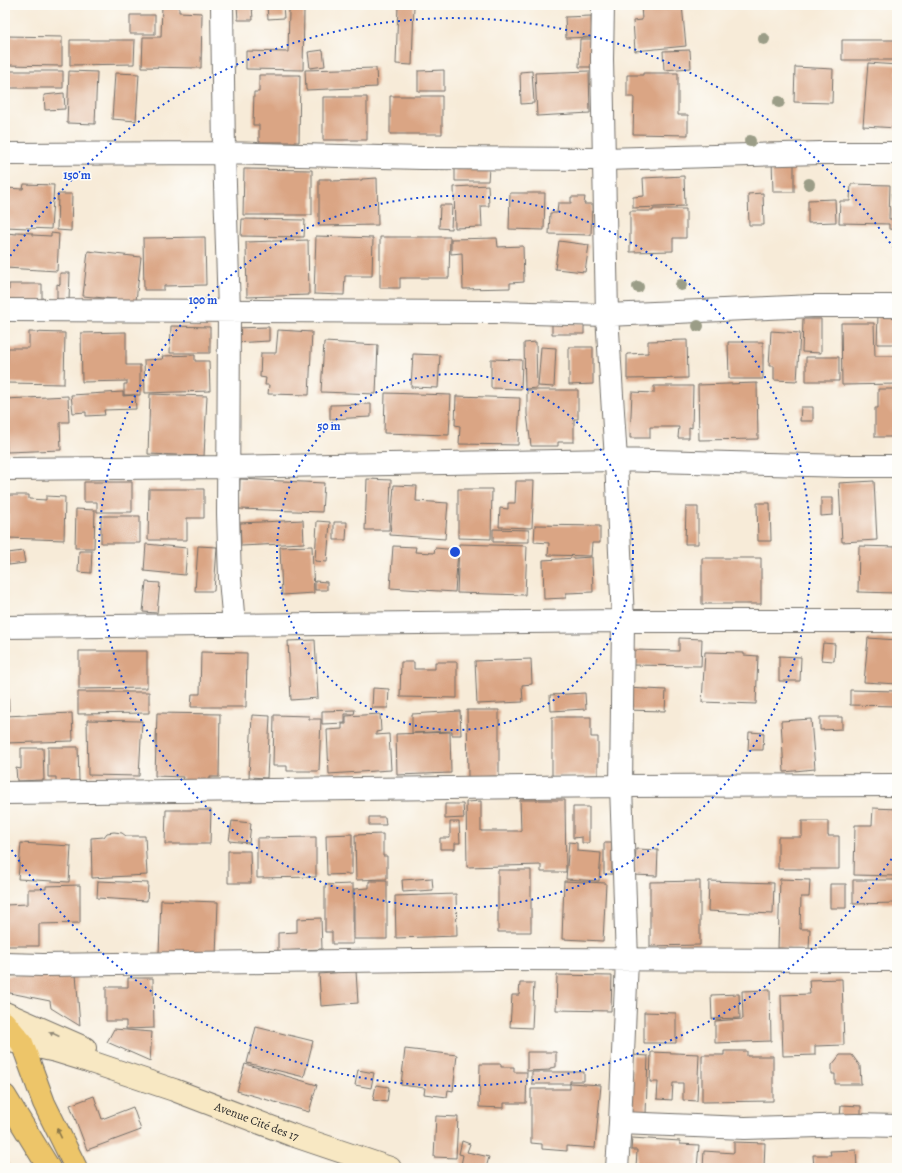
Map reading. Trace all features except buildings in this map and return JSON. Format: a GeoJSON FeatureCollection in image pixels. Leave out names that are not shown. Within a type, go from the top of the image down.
{"type":"FeatureCollection","features":[{"type":"Feature","properties":{"kind":"main road"},"geometry":{"type":"LineString","coordinates":[[5,1023],[76,1168]]}},
{"type":"Feature","properties":{"kind":"main road"},"geometry":{"type":"LineString","coordinates":[[5,1096],[49,1168]]}},
{"type":"Feature","properties":{"kind":"street"},"geometry":{"type":"LineString","coordinates":[[222,5],[224,153],[229,311],[228,467],[230,579],[234,625]]}},
{"type":"Feature","properties":{"kind":"street"},"geometry":{"type":"LineString","coordinates":[[603,5],[602,59],[607,315],[616,460],[623,621],[621,786],[627,960],[617,1168]]}},
{"type":"Feature","properties":{"kind":"street"},"geometry":{"type":"LineString","coordinates":[[5,154],[224,153],[422,158],[604,159],[820,153],[897,153]]}},
{"type":"Feature","properties":{"kind":"street"},"geometry":{"type":"LineString","coordinates":[[5,310],[494,312],[607,315],[814,306],[897,306]]}},
{"type":"Feature","properties":{"kind":"street"},"geometry":{"type":"LineString","coordinates":[[5,468],[228,467],[616,460],[897,466]]}},
{"type":"Feature","properties":{"kind":"street"},"geometry":{"type":"LineString","coordinates":[[5,627],[623,621],[897,621]]}},
{"type":"Feature","properties":{"kind":"street"},"geometry":{"type":"LineString","coordinates":[[5,793],[621,786],[897,786]]}},
{"type":"Feature","properties":{"kind":"street"},"geometry":{"type":"LineString","coordinates":[[5,964],[43,965],[496,959],[897,960]]}},
{"type":"Feature","properties":{"kind":"street"},"geometry":{"type":"LineString","coordinates":[[5,1013],[80,1046],[101,1057],[124,1074]]}},
{"type":"Feature","properties":{"kind":"street","name":"Avenue Cité des 17"},"geometry":{"type":"LineString","coordinates":[[13,1042],[69,1055],[174,1090],[292,1135],[390,1168]]}},
{"type":"Feature","properties":{"kind":"street"},"geometry":{"type":"LineString","coordinates":[[620,1123],[745,1128],[857,1125],[897,1126]]}}]}
